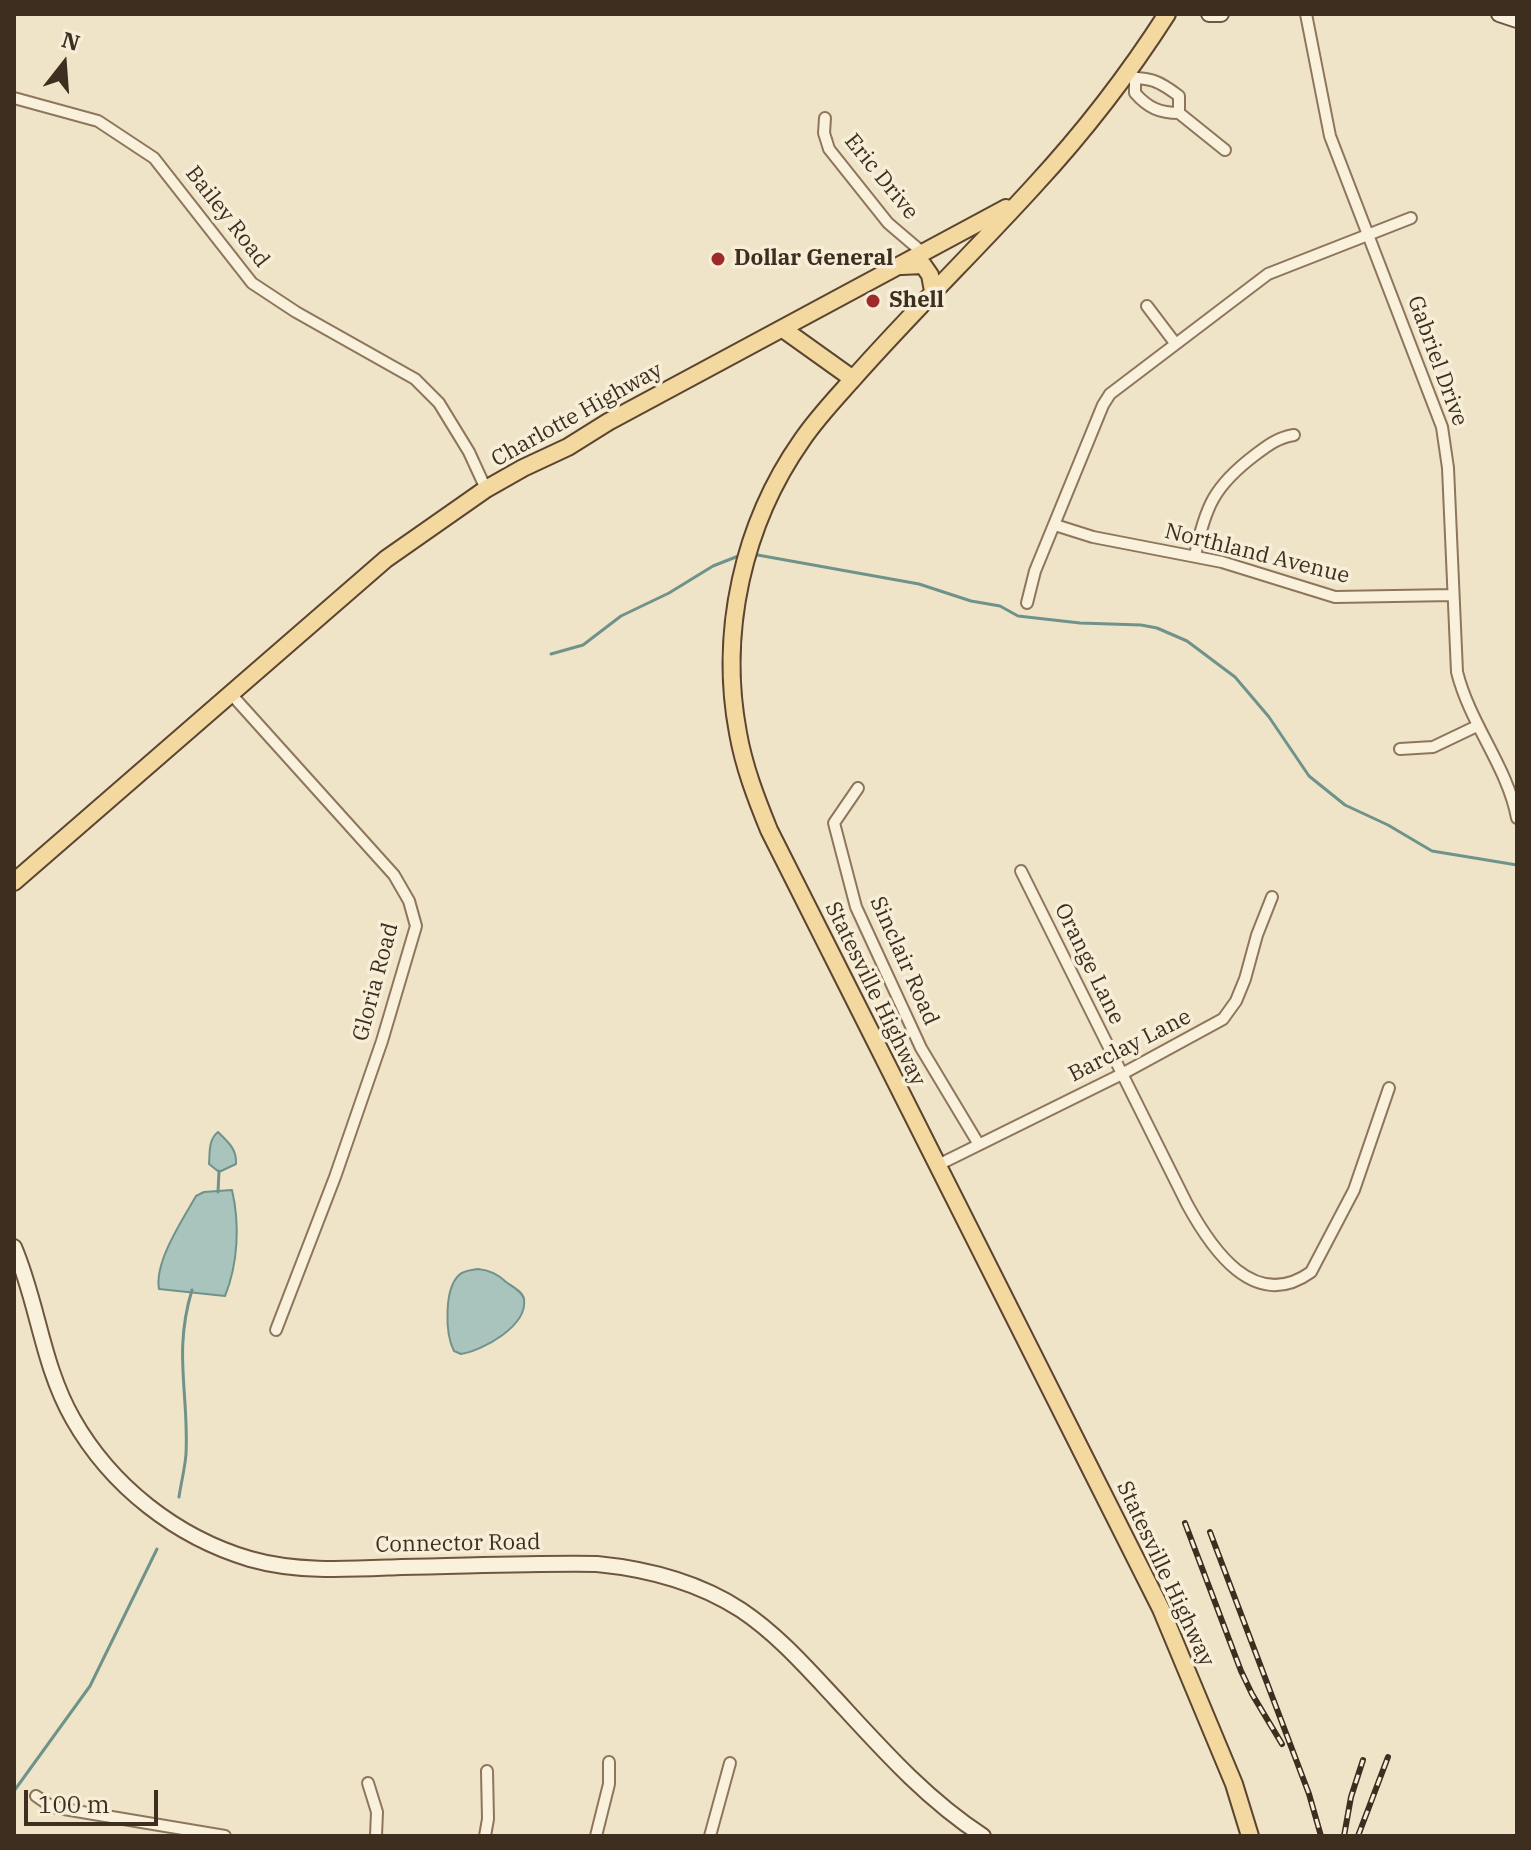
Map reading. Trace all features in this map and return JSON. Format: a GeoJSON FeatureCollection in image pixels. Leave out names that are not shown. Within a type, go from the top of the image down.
{"type":"FeatureCollection","features":[{"type":"Feature","properties":{"kind":"main road","name":"Charlotte Highway"},"geometry":{"type":"LineString","coordinates":[[14,882],[386,559],[486,489],[1001,209],[1015,205],[1131,77],[1167,14]]}},
{"type":"Feature","properties":{"kind":"main road","name":"Statesville Highway"},"geometry":{"type":"LineString","coordinates":[[1015,205],[853,379],[802,439],[775,483],[755,530],[738,592],[733,630],[732,682],[738,733],[747,770],[769,830],[1161,1609],[1234,1784],[1250,1836]]}},
{"type":"Feature","properties":{"kind":"main road"},"geometry":{"type":"LineString","coordinates":[[926,250],[948,252],[957,265]]}},
{"type":"Feature","properties":{"kind":"main road"},"geometry":{"type":"LineString","coordinates":[[902,264],[931,261],[957,265]]}},
{"type":"Feature","properties":{"kind":"main road"},"geometry":{"type":"LineString","coordinates":[[902,264],[923,265],[930,275],[933,291]]}},
{"type":"Feature","properties":{"kind":"main road"},"geometry":{"type":"LineString","coordinates":[[783,329],[853,379]]}},
{"type":"Feature","properties":{"kind":"street"},"geometry":{"type":"LineString","coordinates":[[1209,14],[1221,14]]}},
{"type":"Feature","properties":{"kind":"street","name":"Gabriel Drive"},"geometry":{"type":"LineString","coordinates":[[1306,14],[1330,136],[1436,409],[1445,440],[1457,672],[1466,704],[1510,793],[1517,818]]}},
{"type":"Feature","properties":{"kind":"street"},"geometry":{"type":"LineString","coordinates":[[1499,14],[1517,20]]}},
{"type":"Feature","properties":{"kind":"street"},"geometry":{"type":"LineString","coordinates":[[1179,113],[1179,96],[1150,79],[1131,77],[1135,93],[1142,101],[1160,113],[1179,113],[1225,150]]}},
{"type":"Feature","properties":{"kind":"street","name":"Bailey Road"},"geometry":{"type":"LineString","coordinates":[[14,98],[98,121],[154,158],[252,283],[296,312],[415,379],[439,403],[469,452],[486,489]]}},
{"type":"Feature","properties":{"kind":"street","name":"Eric Drive"},"geometry":{"type":"LineString","coordinates":[[825,118],[824,133],[829,149],[888,223],[926,250]]}},
{"type":"Feature","properties":{"kind":"street"},"geometry":{"type":"LineString","coordinates":[[1027,603],[1035,571],[1110,394],[1277,269],[1411,218]]}},
{"type":"Feature","properties":{"kind":"street"},"geometry":{"type":"LineString","coordinates":[[1147,306],[1175,343]]}},
{"type":"Feature","properties":{"kind":"street"},"geometry":{"type":"LineString","coordinates":[[1195,556],[1204,519],[1222,483],[1276,439],[1294,435]]}},
{"type":"Feature","properties":{"kind":"street","name":"Northland Avenue"},"geometry":{"type":"LineString","coordinates":[[1055,525],[1093,537],[1222,562],[1335,597],[1453,595]]}},
{"type":"Feature","properties":{"kind":"street","name":"Gloria Road"},"geometry":{"type":"LineString","coordinates":[[231,694],[394,875],[409,901],[416,926],[350,1134],[276,1330]]}},
{"type":"Feature","properties":{"kind":"street"},"geometry":{"type":"LineString","coordinates":[[1400,749],[1433,747],[1477,726]]}},
{"type":"Feature","properties":{"kind":"street","name":"Sinclair Road"},"geometry":{"type":"LineString","coordinates":[[858,788],[834,823],[856,907],[921,1048],[978,1143]]}},
{"type":"Feature","properties":{"kind":"street","name":"Orange Lane"},"geometry":{"type":"LineString","coordinates":[[1021,871],[1208,1241],[1236,1270],[1263,1283],[1276,1285],[1301,1279],[1311,1272],[1354,1190],[1389,1088]]}},
{"type":"Feature","properties":{"kind":"street","name":"Barclay Lane"},"geometry":{"type":"LineString","coordinates":[[936,1166],[1122,1074],[1223,1019],[1236,1001],[1245,979],[1272,897]]}},
{"type":"Feature","properties":{"kind":"street","name":"Connector Road"},"geometry":{"type":"LineString","coordinates":[[14,1247],[28,1282],[47,1361],[73,1419],[98,1456],[123,1485],[165,1519],[185,1531],[251,1559],[300,1567],[597,1564],[637,1569],[678,1580],[740,1609],[778,1639],[914,1781],[983,1836]]}},
{"type":"Feature","properties":{"kind":"street"},"geometry":{"type":"LineString","coordinates":[[596,1836],[609,1784],[609,1762]]}},
{"type":"Feature","properties":{"kind":"street"},"geometry":{"type":"LineString","coordinates":[[710,1836],[730,1763]]}},
{"type":"Feature","properties":{"kind":"street"},"geometry":{"type":"LineString","coordinates":[[485,1836],[488,1819],[487,1771]]}},
{"type":"Feature","properties":{"kind":"street"},"geometry":{"type":"LineString","coordinates":[[368,1783],[377,1812],[376,1836]]}},
{"type":"Feature","properties":{"kind":"street"},"geometry":{"type":"LineString","coordinates":[[36,1796],[52,1807],[225,1836]]}},
{"type":"Feature","properties":{"kind":"street"},"geometry":{"type":"LineString","coordinates":[[138,1836],[141,1822]]}},
{"type":"Feature","properties":{"kind":"water"},"geometry":{"type":"Polygon","coordinates":[[[218,1132],[231,1146],[236,1159],[236,1164],[219,1172],[209,1164],[211,1143],[218,1132]]]}},
{"type":"Feature","properties":{"kind":"water"},"geometry":{"type":"Polygon","coordinates":[[[232,1190],[236,1244],[233,1271],[225,1296],[159,1289],[165,1254],[196,1196],[204,1192],[232,1190]]]}},
{"type":"Feature","properties":{"kind":"water"},"geometry":{"type":"Polygon","coordinates":[[[478,1269],[490,1271],[519,1292],[524,1299],[523,1309],[519,1319],[502,1336],[461,1354],[454,1351],[451,1343],[448,1301],[459,1275],[478,1269]]]}},
{"type":"Feature","properties":{"kind":"waterway"},"geometry":{"type":"LineString","coordinates":[[752,554],[919,584],[971,601],[1000,606],[1018,616],[1157,628],[1187,641],[1235,677],[1269,717],[1309,776],[1345,805],[1388,825],[1432,851],[1517,865]]}},
{"type":"Feature","properties":{"kind":"waterway"},"geometry":{"type":"LineString","coordinates":[[551,654],[583,645],[621,616],[669,593],[713,566],[741,555]]}},
{"type":"Feature","properties":{"kind":"waterway"},"geometry":{"type":"LineString","coordinates":[[218,1192],[219,1171]]}},
{"type":"Feature","properties":{"kind":"waterway"},"geometry":{"type":"LineString","coordinates":[[179,1497],[186,1454],[183,1333],[192,1290]]}},
{"type":"Feature","properties":{"kind":"waterway"},"geometry":{"type":"LineString","coordinates":[[14,1791],[90,1686],[157,1549]]}},
{"type":"Feature","properties":{"kind":"railway"},"geometry":{"type":"LineString","coordinates":[[1185,1523],[1241,1671],[1282,1744]]}},
{"type":"Feature","properties":{"kind":"railway"},"geometry":{"type":"LineString","coordinates":[[1210,1532],[1309,1794],[1321,1836]]}},
{"type":"Feature","properties":{"kind":"railway"},"geometry":{"type":"LineString","coordinates":[[1358,1836],[1388,1757]]}},
{"type":"Feature","properties":{"kind":"railway"},"geometry":{"type":"LineString","coordinates":[[1344,1836],[1351,1797],[1363,1760]]}},
{"type":"Feature","properties":{"kind":"place","name":"Dollar General"},"geometry":{"type":"Point","coordinates":[718,259]}},
{"type":"Feature","properties":{"kind":"place","name":"Shell"},"geometry":{"type":"Point","coordinates":[873,301]}}]}
